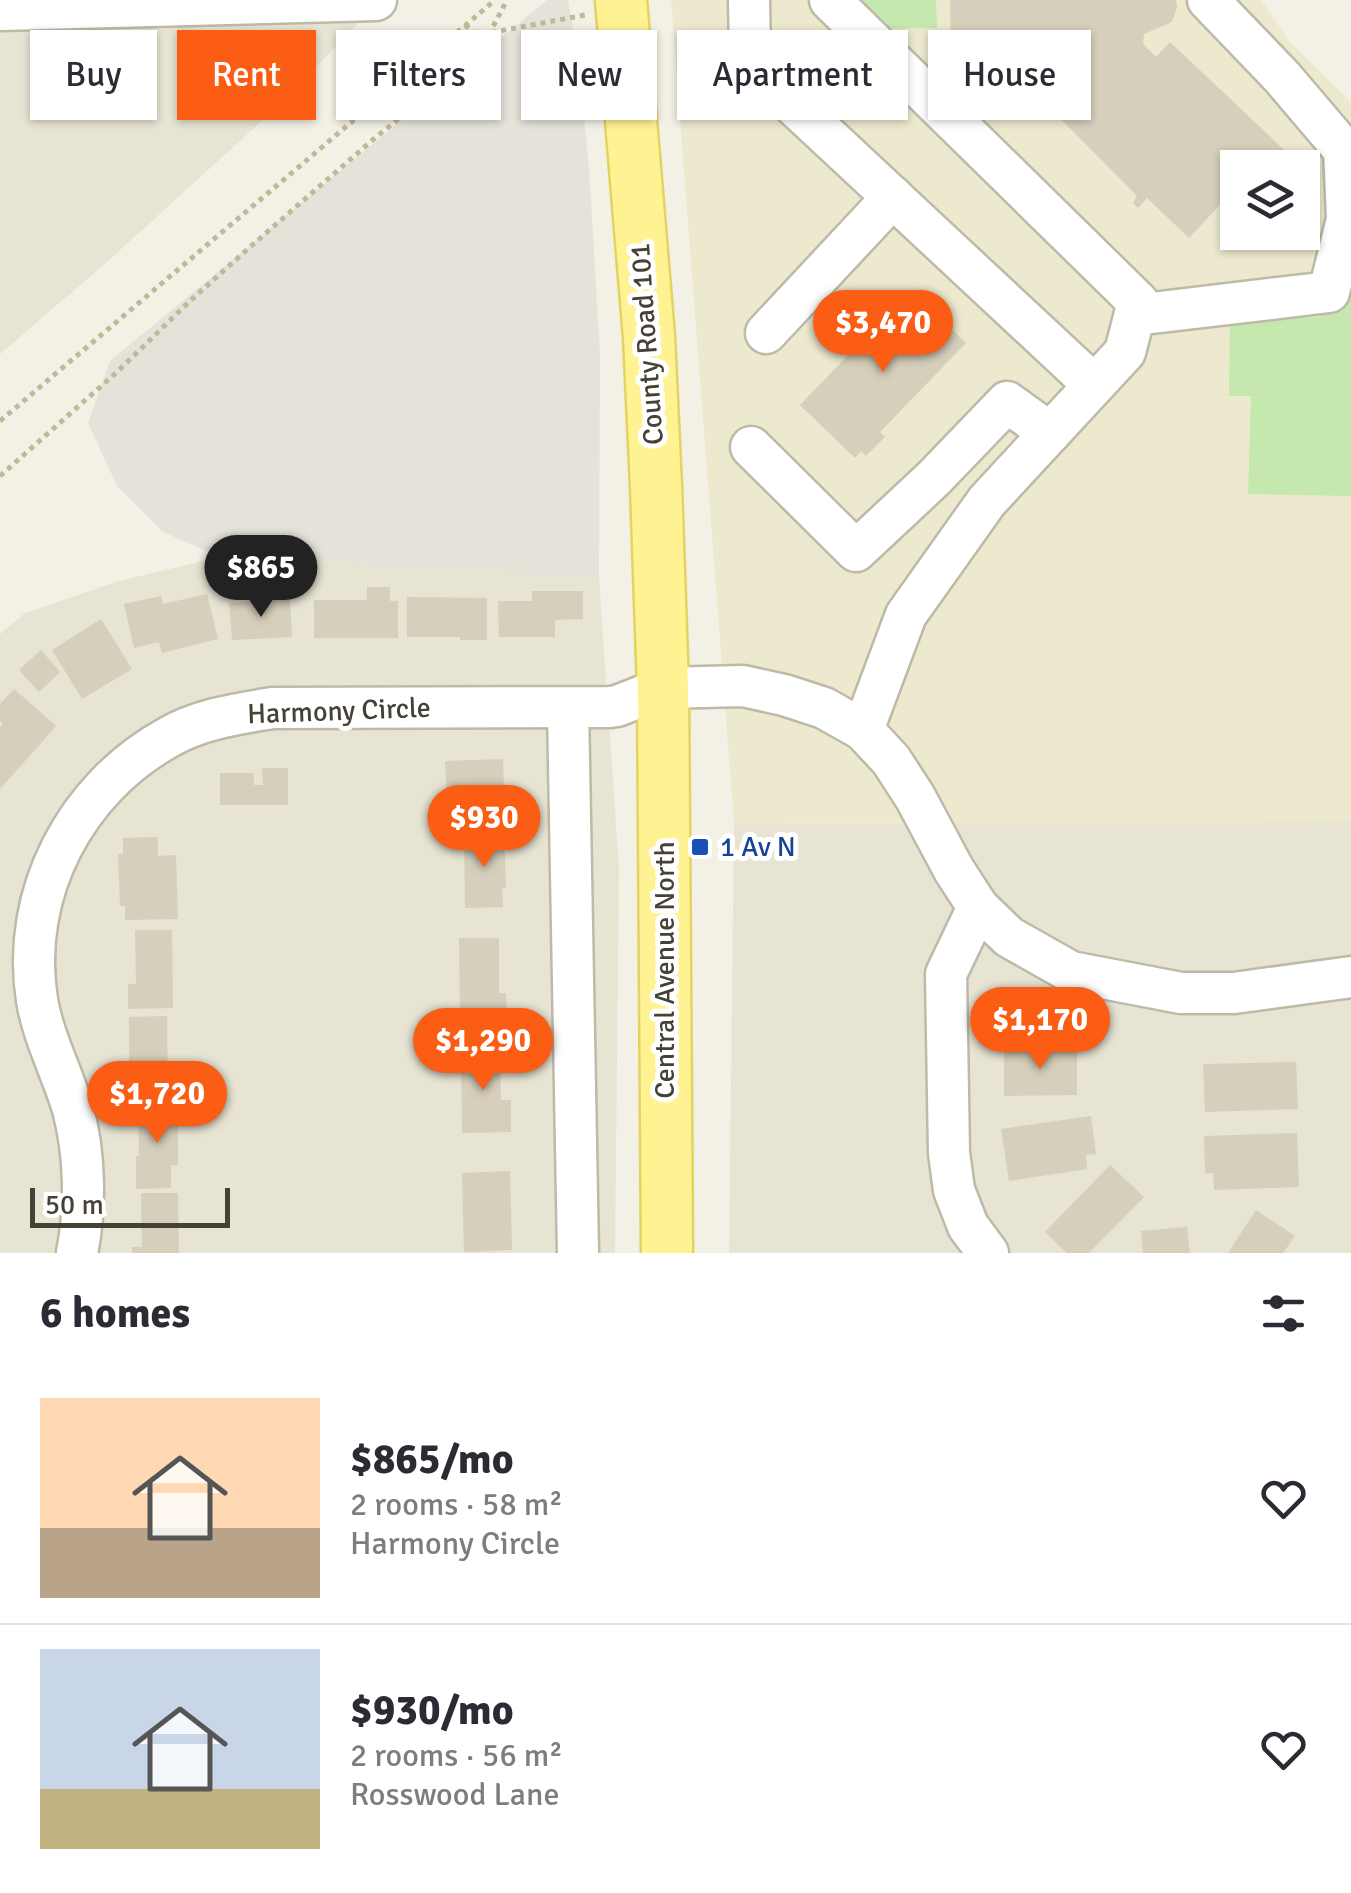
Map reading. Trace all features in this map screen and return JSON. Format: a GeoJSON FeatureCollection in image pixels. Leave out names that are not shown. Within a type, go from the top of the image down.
{"type":"FeatureCollection","features":[{"type":"Feature","properties":{"kind":"main road","name":"County Road 101"},"geometry":{"type":"LineString","coordinates":[[603,8],[649,337],[662,688]]}},
{"type":"Feature","properties":{"kind":"main road","name":"Central Avenue North"},"geometry":{"type":"LineString","coordinates":[[662,688],[668,1253]]}},
{"type":"Feature","properties":{"kind":"street"},"geometry":{"type":"LineString","coordinates":[[0,10],[376,0]]}},
{"type":"Feature","properties":{"kind":"street"},"geometry":{"type":"LineString","coordinates":[[749,0],[750,54],[782,94],[1094,385]]}},
{"type":"Feature","properties":{"kind":"street"},"geometry":{"type":"LineString","coordinates":[[830,0],[1138,302],[1125,352],[987,501],[906,616],[862,730]]}},
{"type":"Feature","properties":{"kind":"street"},"geometry":{"type":"LineString","coordinates":[[1135,316],[1329,292],[1347,219],[1344,150],[1282,77],[1208,0]]}},
{"type":"Feature","properties":{"kind":"street"},"geometry":{"type":"LineString","coordinates":[[766,333],[893,198]]}},
{"type":"Feature","properties":{"kind":"street"},"geometry":{"type":"LineString","coordinates":[[751,447],[856,552],[1008,402],[1050,432]]}},
{"type":"Feature","properties":{"kind":"street"},"geometry":{"type":"LineString","coordinates":[[909,502],[958,542]]}},
{"type":"Feature","properties":{"kind":"street","name":"Harmony Circle"},"geometry":{"type":"LineString","coordinates":[[78,1253],[83,1173],[73,1111],[37,1000],[35,947],[42,895],[61,846],[90,800],[128,764],[172,735],[222,717],[272,708],[617,706],[662,688],[744,686],[784,694],[824,708],[862,730],[892,760],[978,907],[1009,937],[1071,972],[1181,993],[1349,986]]}},
{"type":"Feature","properties":{"kind":"street"},"geometry":{"type":"LineString","coordinates":[[568,708],[578,1253]]}},
{"type":"Feature","properties":{"kind":"street"},"geometry":{"type":"LineString","coordinates":[[978,907],[946,974],[949,1153],[954,1190],[968,1226],[988,1253]]}},
{"type":"Feature","properties":{"kind":"path"},"geometry":{"type":"LineString","coordinates":[[0,421],[494,0]]}},
{"type":"Feature","properties":{"kind":"path"},"geometry":{"type":"LineString","coordinates":[[490,30],[506,0]]}},
{"type":"Feature","properties":{"kind":"path"},"geometry":{"type":"LineString","coordinates":[[501,31],[603,8]]}},
{"type":"Feature","properties":{"kind":"path"},"geometry":{"type":"LineString","coordinates":[[465,25],[472,30]]}},
{"type":"Feature","properties":{"kind":"path"},"geometry":{"type":"LineString","coordinates":[[0,476],[250,247],[399,120]]}},
{"type":"Feature","properties":{"kind":"shaded area"},"geometry":{"type":"Polygon","coordinates":[[[0,0],[381,0],[352,30],[336,30],[336,46],[316,67],[316,30],[177,30],[177,120],[263,120],[0,354],[0,0]]]}},
{"type":"Feature","properties":{"kind":"shaded area"},"geometry":{"type":"Polygon","coordinates":[[[547,0],[568,0],[573,30],[521,30],[521,120],[584,120],[600,354],[599,577],[220,557],[163,532],[117,486],[88,423],[110,361],[402,120],[501,120],[501,38],[547,0]]]}},
{"type":"Feature","properties":{"kind":"shaded area"},"geometry":{"type":"Polygon","coordinates":[[[671,0],[1261,0],[1290,42],[1351,102],[1351,822],[734,824],[680,120],[908,120],[908,30],[677,30],[677,78],[671,0]]]}},
{"type":"Feature","properties":{"kind":"shaded area"},"geometry":{"type":"Polygon","coordinates":[[[220,557],[599,577],[619,868],[615,1253],[0,1253],[0,634],[25,613],[119,581],[220,557]]]}},
{"type":"Feature","properties":{"kind":"shaded area"},"geometry":{"type":"Polygon","coordinates":[[[1351,822],[1351,1253],[729,1253],[734,824],[1351,822]]]}},
{"type":"Feature","properties":{"kind":"green space"},"geometry":{"type":"Polygon","coordinates":[[[853,0],[936,0],[937,28],[877,29],[853,0]]]}},
{"type":"Feature","properties":{"kind":"green space"},"geometry":{"type":"Polygon","coordinates":[[[1351,192],[1351,496],[1248,494],[1251,396],[1229,396],[1230,321],[1319,317],[1340,288],[1351,192]]]}},
{"type":"Feature","properties":{"kind":"building"},"geometry":{"type":"Polygon","coordinates":[[[950,0],[1176,0],[1172,22],[1144,34],[1143,44],[1156,57],[1170,42],[1284,150],[1220,150],[1220,205],[1189,238],[1147,198],[1138,208],[1133,203],[1137,196],[1062,120],[1091,120],[1091,30],[951,30],[950,0]]]}},
{"type":"Feature","properties":{"kind":"building"},"geometry":{"type":"Polygon","coordinates":[[[914,293],[966,343],[880,432],[885,437],[866,456],[861,451],[855,458],[800,405],[853,350],[858,354],[864,349],[855,341],[891,304],[897,310],[914,293]]]}},
{"type":"Feature","properties":{"kind":"building"},"geometry":{"type":"Polygon","coordinates":[[[367,587],[390,587],[390,601],[398,601],[398,638],[314,638],[314,600],[367,600],[367,587]]]}},
{"type":"Feature","properties":{"kind":"building"},"geometry":{"type":"Polygon","coordinates":[[[532,591],[583,591],[583,619],[555,620],[555,637],[499,637],[498,601],[532,601],[532,591]]]}},
{"type":"Feature","properties":{"kind":"building"},"geometry":{"type":"Polygon","coordinates":[[[207,594],[218,639],[162,653],[159,642],[134,648],[124,604],[161,596],[163,604],[207,594]]]}},
{"type":"Feature","properties":{"kind":"building"},"geometry":{"type":"Polygon","coordinates":[[[407,597],[487,598],[487,640],[407,637],[407,597]]]}},
{"type":"Feature","properties":{"kind":"building"},"geometry":{"type":"Polygon","coordinates":[[[290,599],[292,637],[232,640],[229,603],[290,599]]]}},
{"type":"Feature","properties":{"kind":"building"},"geometry":{"type":"Polygon","coordinates":[[[101,619],[132,669],[82,699],[52,650],[101,619]]]}},
{"type":"Feature","properties":{"kind":"building"},"geometry":{"type":"Polygon","coordinates":[[[41,650],[60,672],[39,692],[19,670],[41,650]]]}},
{"type":"Feature","properties":{"kind":"building"},"geometry":{"type":"Polygon","coordinates":[[[14,689],[56,726],[0,789],[0,704],[14,689]]]}},
{"type":"Feature","properties":{"kind":"building"},"geometry":{"type":"Polygon","coordinates":[[[503,759],[504,793],[476,794],[476,801],[447,802],[445,761],[503,759]]]}},
{"type":"Feature","properties":{"kind":"building"},"geometry":{"type":"Polygon","coordinates":[[[262,768],[288,768],[288,805],[220,805],[220,773],[254,773],[254,785],[263,785],[262,768]]]}},
{"type":"Feature","properties":{"kind":"building"},"geometry":{"type":"Polygon","coordinates":[[[504,832],[503,907],[465,908],[464,833],[504,832]]]}},
{"type":"Feature","properties":{"kind":"building"},"geometry":{"type":"Polygon","coordinates":[[[158,837],[158,856],[176,855],[178,919],[125,920],[125,906],[120,906],[118,854],[123,854],[123,838],[158,837]]]}},
{"type":"Feature","properties":{"kind":"building"},"geometry":{"type":"Polygon","coordinates":[[[135,930],[172,930],[173,1008],[128,1009],[128,984],[136,984],[135,930]]]}},
{"type":"Feature","properties":{"kind":"building"},"geometry":{"type":"Polygon","coordinates":[[[459,938],[499,938],[499,993],[506,993],[507,1017],[460,1017],[459,938]]]}},
{"type":"Feature","properties":{"kind":"building"},"geometry":{"type":"Polygon","coordinates":[[[167,1016],[168,1095],[136,1096],[136,1071],[129,1071],[129,1017],[167,1016]]]}},
{"type":"Feature","properties":{"kind":"building"},"geometry":{"type":"Polygon","coordinates":[[[461,1048],[500,1048],[501,1100],[511,1100],[511,1132],[462,1133],[461,1048]]]}},
{"type":"Feature","properties":{"kind":"building"},"geometry":{"type":"Polygon","coordinates":[[[1004,1048],[1077,1048],[1077,1095],[1004,1096],[1004,1048]]]}},
{"type":"Feature","properties":{"kind":"building"},"geometry":{"type":"Polygon","coordinates":[[[1296,1062],[1298,1109],[1205,1112],[1203,1064],[1296,1062]]]}},
{"type":"Feature","properties":{"kind":"building"},"geometry":{"type":"Polygon","coordinates":[[[138,1106],[178,1106],[178,1165],[171,1165],[171,1188],[136,1189],[138,1106]]]}},
{"type":"Feature","properties":{"kind":"building"},"geometry":{"type":"Polygon","coordinates":[[[1091,1116],[1096,1154],[1086,1155],[1087,1169],[1009,1181],[1001,1129],[1091,1116]]]}},
{"type":"Feature","properties":{"kind":"building"},"geometry":{"type":"Polygon","coordinates":[[[1297,1133],[1299,1187],[1214,1190],[1213,1173],[1205,1173],[1204,1136],[1297,1133]]]}},
{"type":"Feature","properties":{"kind":"building"},"geometry":{"type":"Polygon","coordinates":[[[1110,1165],[1144,1197],[1089,1253],[1067,1253],[1045,1232],[1110,1165]]]}},
{"type":"Feature","properties":{"kind":"building"},"geometry":{"type":"Polygon","coordinates":[[[510,1171],[512,1250],[464,1252],[462,1173],[510,1171]]]}},
{"type":"Feature","properties":{"kind":"building"},"geometry":{"type":"Polygon","coordinates":[[[141,1193],[178,1193],[179,1253],[132,1253],[132,1247],[142,1247],[141,1193]]]}},
{"type":"Feature","properties":{"kind":"building"},"geometry":{"type":"Polygon","coordinates":[[[1256,1210],[1295,1236],[1283,1253],[1228,1253],[1256,1210]]]}},
{"type":"Feature","properties":{"kind":"building"},"geometry":{"type":"Polygon","coordinates":[[[1187,1227],[1190,1253],[1143,1253],[1141,1231],[1187,1227]]]}},
{"type":"Feature","properties":{"kind":"place","name":"1 Av N"},"geometry":{"type":"Point","coordinates":[700,847]}}]}
